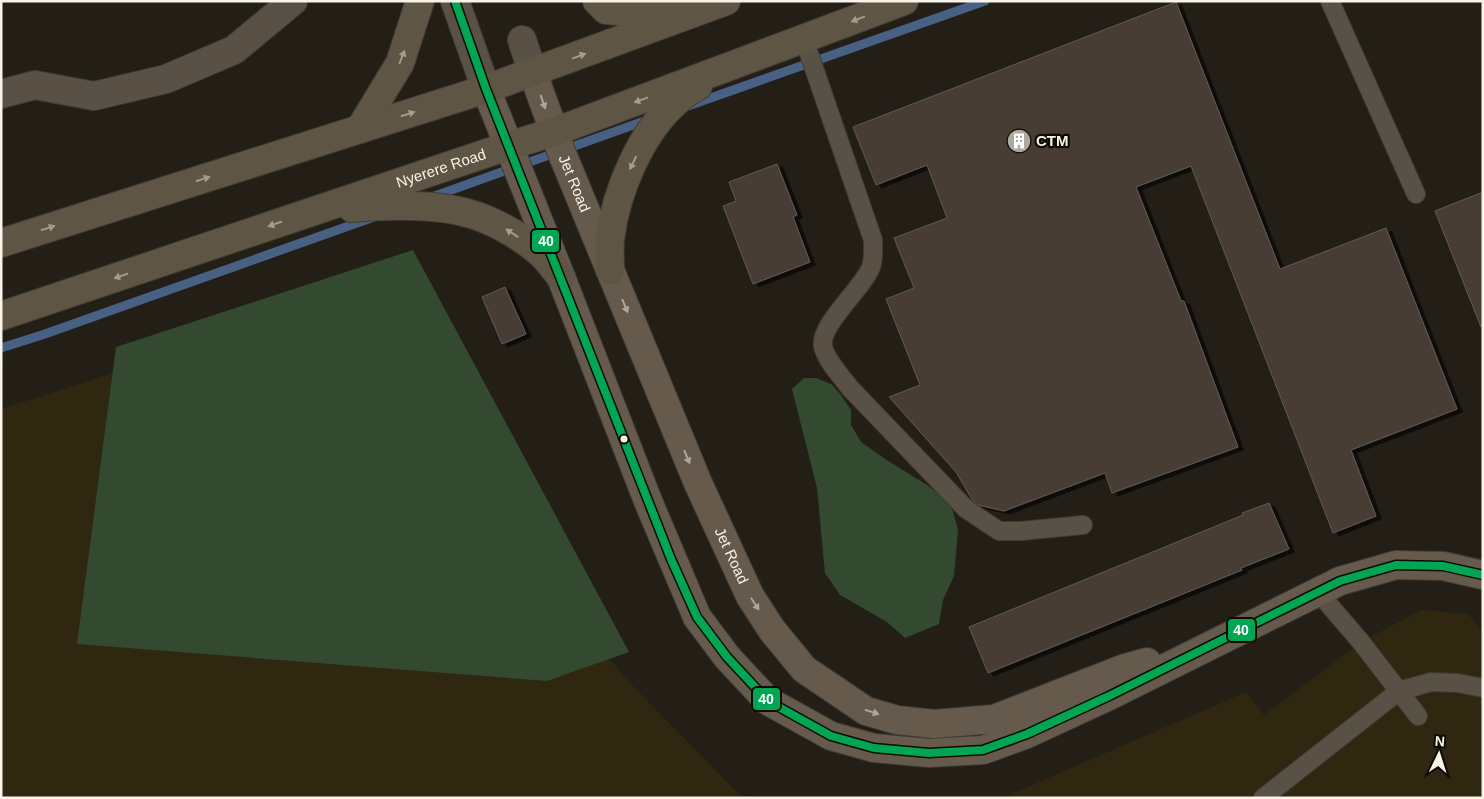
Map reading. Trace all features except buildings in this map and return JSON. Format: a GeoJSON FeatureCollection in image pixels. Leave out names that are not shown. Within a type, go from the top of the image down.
{"type":"FeatureCollection","features":[{"type":"Feature","properties":{"kind":"highway"},"geometry":{"type":"LineString","coordinates":[[360,130],[400,63],[420,1]]}},
{"type":"Feature","properties":{"kind":"highway"},"geometry":{"type":"LineString","coordinates":[[597,1],[606,10],[685,17]]}},
{"type":"Feature","properties":{"kind":"highway"},"geometry":{"type":"LineString","coordinates":[[1,243],[486,89],[726,1]]}},
{"type":"Feature","properties":{"kind":"highway","name":"Nyerere Road"},"geometry":{"type":"LineString","coordinates":[[1,316],[554,132],[904,1]]}},
{"type":"Feature","properties":{"kind":"highway"},"geometry":{"type":"LineString","coordinates":[[610,270],[610,242],[613,222],[620,192],[635,158],[653,127],[678,99],[727,68]]}},
{"type":"Feature","properties":{"kind":"highway"},"geometry":{"type":"LineString","coordinates":[[315,211],[377,206],[433,207],[468,213],[507,230],[531,246],[539,252],[561,277]]}},
{"type":"Feature","properties":{"kind":"main road","name":"Jet Road"},"geometry":{"type":"LineString","coordinates":[[533,73],[554,132],[698,483],[750,596],[772,630],[804,669],[866,711],[897,720],[934,724],[994,719],[1125,668],[1200,649]]}},
{"type":"Feature","properties":{"kind":"main road","name":"Jet Road"},"geometry":{"type":"LineString","coordinates":[[486,89],[654,518],[697,617],[727,658],[768,701],[831,736],[874,748],[929,753],[983,750],[1027,734],[1109,696],[1200,649],[1340,581],[1396,565],[1443,566],[1483,575]]}},
{"type":"Feature","properties":{"kind":"street"},"geometry":{"type":"LineString","coordinates":[[1,94],[36,86],[94,96],[166,79],[234,50],[292,1]]}},
{"type":"Feature","properties":{"kind":"street","name":"Jet Road"},"geometry":{"type":"LineString","coordinates":[[455,1],[486,89]]}},
{"type":"Feature","properties":{"kind":"street","name":"Jet Road"},"geometry":{"type":"LineString","coordinates":[[522,40],[533,73]]}},
{"type":"Feature","properties":{"kind":"lane"},"geometry":{"type":"LineString","coordinates":[[1330,1],[1416,194]]}},
{"type":"Feature","properties":{"kind":"lane"},"geometry":{"type":"LineString","coordinates":[[804,39],[872,240],[873,259],[870,269],[833,319],[824,336],[822,345],[826,353],[850,388],[966,509],[999,531],[1021,532],[1083,525]]}},
{"type":"Feature","properties":{"kind":"lane"},"geometry":{"type":"LineString","coordinates":[[1319,592],[1361,642],[1418,716]]}},
{"type":"Feature","properties":{"kind":"lane"},"geometry":{"type":"LineString","coordinates":[[1263,798],[1399,691],[1431,682],[1458,683],[1483,688]]}},
{"type":"Feature","properties":{"kind":"shaded area"},"geometry":{"type":"Polygon","coordinates":[[[426,273],[551,587],[627,680],[740,795],[757,798],[1,798],[1,409],[426,273]]]}},
{"type":"Feature","properties":{"kind":"shaded area"},"geometry":{"type":"Polygon","coordinates":[[[1421,610],[1468,614],[1483,631],[1483,798],[1002,798],[1246,692],[1264,715],[1361,642],[1421,610]]]}},
{"type":"Feature","properties":{"kind":"green space"},"geometry":{"type":"Polygon","coordinates":[[[413,250],[629,652],[547,681],[77,644],[116,347],[413,250]]]}},
{"type":"Feature","properties":{"kind":"green space"},"geometry":{"type":"Polygon","coordinates":[[[804,378],[816,378],[831,384],[851,410],[851,425],[861,442],[927,485],[951,504],[958,530],[954,576],[943,600],[939,624],[905,638],[887,622],[840,595],[825,573],[817,488],[792,389],[804,378]]]}},
{"type":"Feature","properties":{"kind":"waterway"},"geometry":{"type":"LineString","coordinates":[[688,106],[985,1]]}},
{"type":"Feature","properties":{"kind":"waterway"},"geometry":{"type":"LineString","coordinates":[[429,198],[650,119]]}},
{"type":"Feature","properties":{"kind":"waterway"},"geometry":{"type":"LineString","coordinates":[[1,348],[374,217]]}},
{"type":"Feature","properties":{"kind":"transit line","name":"40"},"geometry":{"type":"LineString","coordinates":[[455,1],[486,89],[671,559],[697,617],[727,657],[768,701],[831,736],[874,748],[929,753],[983,750],[1027,734],[1109,696],[1340,581],[1396,565],[1443,566],[1483,575]]}},
{"type":"Feature","properties":{"kind":"place","name":"CTM"},"geometry":{"type":"Point","coordinates":[1019,141]}}]}
